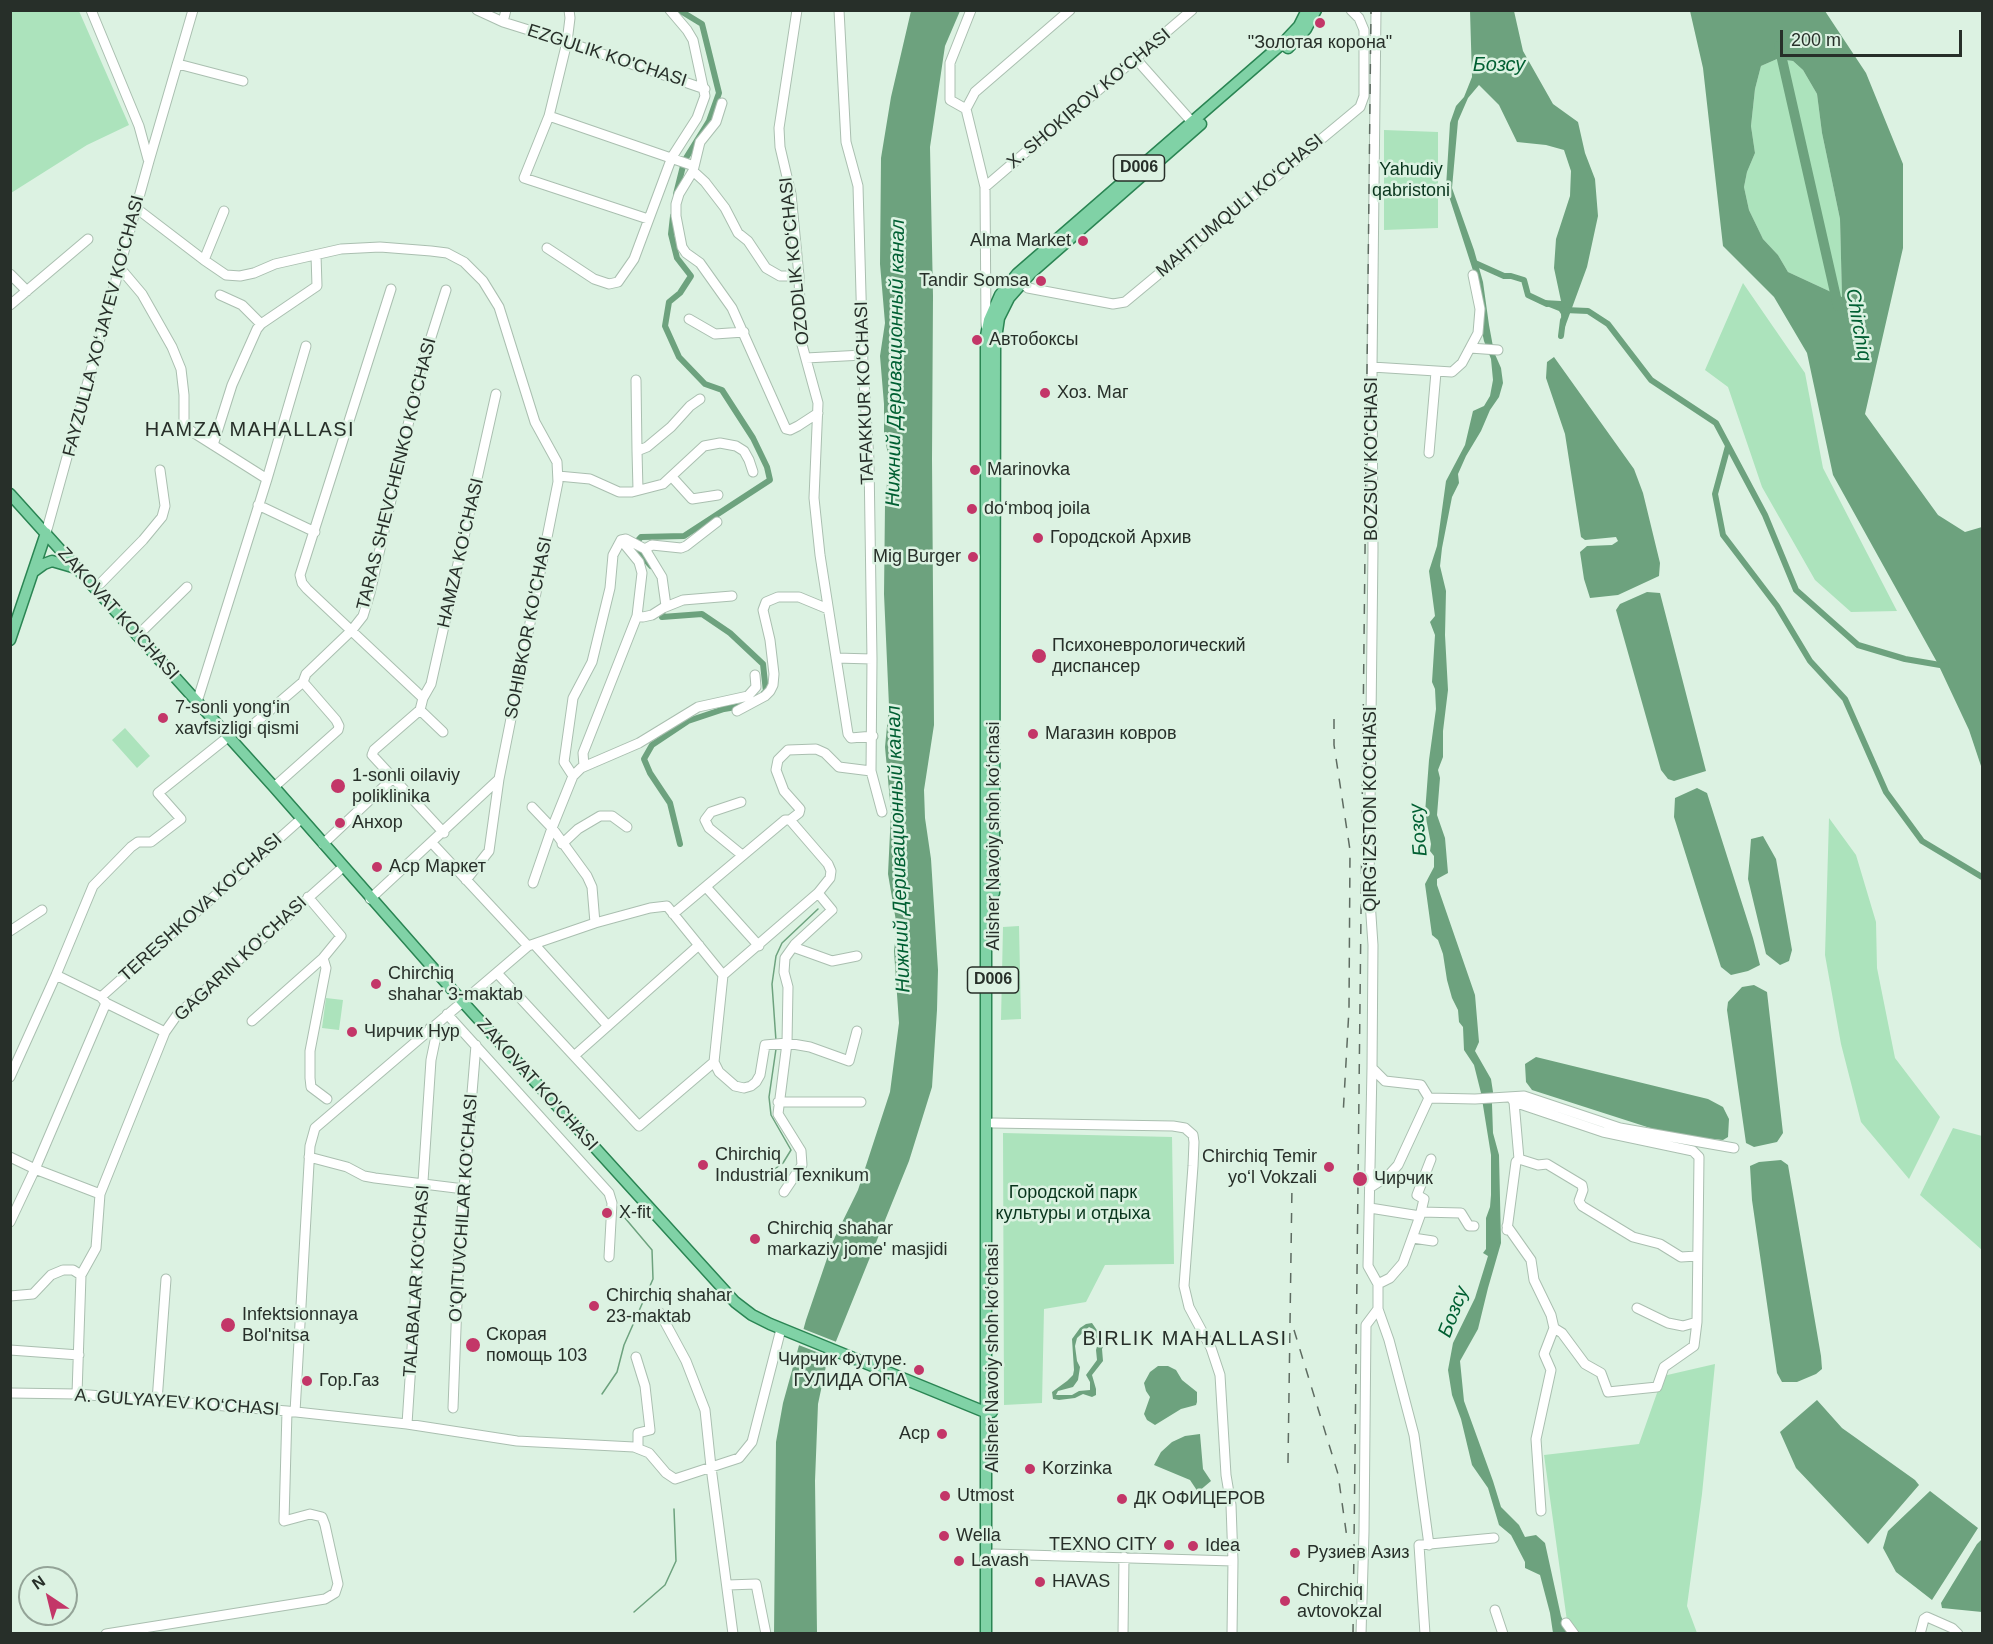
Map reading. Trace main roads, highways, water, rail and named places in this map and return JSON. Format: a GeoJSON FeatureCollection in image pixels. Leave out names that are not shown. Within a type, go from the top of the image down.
{"type":"FeatureCollection","features":[{"type":"Feature","properties":{"kind":"main road","name":"D006"},"geometry":{"type":"LineString","coordinates":[[1144,169],[1192,122],[1284,42],[1299,26],[1307,10]]}},
{"type":"Feature","properties":{"kind":"main road","name":"D006"},"geometry":{"type":"LineString","coordinates":[[1144,169],[1287,49],[1306,29],[1316,10]]}},
{"type":"Feature","properties":{"kind":"main road","name":"Alisher Navoiy shoh koʻchasi"},"geometry":{"type":"LineString","coordinates":[[990,558],[995,345],[1002,309],[1021,282],[1144,169]]}},
{"type":"Feature","properties":{"kind":"main road","name":"Alisher Navoiy shoh koʻchasi"},"geometry":{"type":"LineString","coordinates":[[993,1634],[989,1412],[990,558],[986,336],[993,307],[1017,274],[1144,169]]}},
{"type":"Feature","properties":{"kind":"main road","name":"ZAKOVAT KO'CHASI"},"geometry":{"type":"LineString","coordinates":[[10,494],[719,1287],[743,1309],[760,1320],[989,1412]]}},
{"type":"Feature","properties":{"kind":"main road","name":"FAYZULLA XO‘JAYEV KO‘CHASI"},"geometry":{"type":"LineString","coordinates":[[10,640],[46,533]]}},
{"type":"Feature","properties":{"kind":"main road"},"geometry":{"type":"LineString","coordinates":[[38,557],[51,552],[63,552]]}},
{"type":"Feature","properties":{"kind":"main road"},"geometry":{"type":"LineString","coordinates":[[33,573],[52,561],[76,568]]}},
{"type":"Feature","properties":{"kind":"main road","name":"Alisher Navoiy shoh koʻchasi"},"geometry":{"type":"LineString","coordinates":[[986,1634],[990,1554]]}},
{"type":"Feature","properties":{"kind":"water","name":"Нижний Деривационный канал"},"geometry":{"type":"Polygon","coordinates":[[[911,11],[960,11],[945,46],[930,147],[933,296],[934,725],[924,790],[938,970],[932,1087],[909,1161],[826,1366],[818,1404],[815,1481],[817,1633],[774,1634],[776,1442],[783,1403],[806,1320],[833,1241],[858,1190],[890,1092],[899,1023],[894,951],[897,927],[888,874],[891,812],[885,747],[889,706],[884,594],[885,505],[889,461],[884,432],[880,356],[885,323],[880,264],[881,158],[891,97],[911,11]]]}},
{"type":"Feature","properties":{"kind":"water","name":"Бозсу"},"geometry":{"type":"Polygon","coordinates":[[[1470,11],[1514,11],[1523,51],[1553,104],[1578,122],[1585,153],[1595,179],[1598,216],[1587,267],[1562,335],[1559,311],[1539,303],[1543,300],[1561,301],[1554,268],[1556,239],[1570,196],[1571,171],[1564,150],[1546,145],[1517,142],[1499,105],[1479,85],[1468,98],[1458,121],[1452,188],[1483,282],[1494,352],[1501,368],[1503,383],[1499,397],[1490,410],[1458,474],[1459,483],[1452,497],[1442,548],[1440,566],[1446,591],[1445,635],[1448,690],[1443,731],[1443,757],[1438,770],[1440,778],[1437,815],[1445,838],[1448,873],[1437,879],[1437,885],[1475,995],[1479,1042],[1475,1051],[1491,1079],[1493,1133],[1499,1155],[1501,1243],[1478,1329],[1460,1361],[1464,1401],[1501,1507],[1519,1525],[1525,1537],[1536,1535],[1545,1543],[1561,1616],[1568,1633],[1553,1633],[1540,1575],[1525,1568],[1525,1562],[1511,1535],[1499,1525],[1488,1488],[1472,1465],[1461,1419],[1452,1395],[1448,1370],[1453,1343],[1475,1298],[1488,1256],[1483,1253],[1486,1249],[1486,1218],[1491,1195],[1491,1155],[1481,1093],[1474,1065],[1464,1050],[1463,1027],[1459,1022],[1458,1010],[1447,980],[1443,954],[1438,940],[1432,935],[1425,884],[1434,867],[1434,856],[1430,851],[1431,844],[1425,813],[1436,709],[1435,689],[1432,682],[1435,635],[1430,622],[1435,616],[1429,571],[1437,546],[1446,481],[1465,445],[1473,411],[1484,406],[1490,396],[1493,380],[1491,359],[1481,327],[1478,286],[1446,187],[1450,123],[1456,106],[1464,97],[1472,77],[1470,11]]]}},
{"type":"Feature","properties":{"kind":"water"},"geometry":{"type":"Polygon","coordinates":[[[1690,11],[1825,11],[1866,73],[1903,164],[1903,248],[1865,414],[1938,515],[1965,532],[1982,527],[1982,769],[1969,730],[1938,664],[1833,475],[1807,353],[1774,297],[1723,246],[1703,68],[1690,11]],[[1777,59],[1761,66],[1755,89],[1751,126],[1755,153],[1744,187],[1749,210],[1763,239],[1778,255],[1788,272],[1842,297],[1840,219],[1822,133],[1817,94],[1803,70],[1793,61],[1777,59]]]}},
{"type":"Feature","properties":{"kind":"water"},"geometry":{"type":"Polygon","coordinates":[[[1554,357],[1634,469],[1643,493],[1660,563],[1659,576],[1618,595],[1590,598],[1584,579],[1580,552],[1587,546],[1612,545],[1618,541],[1616,537],[1585,540],[1581,537],[1565,434],[1546,378],[1547,362],[1554,357]]]}},
{"type":"Feature","properties":{"kind":"water"},"geometry":{"type":"Polygon","coordinates":[[[1647,592],[1660,593],[1706,771],[1674,781],[1668,779],[1661,770],[1616,610],[1620,604],[1647,592]]]}},
{"type":"Feature","properties":{"kind":"water"},"geometry":{"type":"Polygon","coordinates":[[[1697,788],[1707,793],[1760,965],[1731,975],[1721,967],[1674,817],[1675,798],[1697,788]]]}},
{"type":"Feature","properties":{"kind":"water"},"geometry":{"type":"Polygon","coordinates":[[[1763,836],[1776,859],[1792,950],[1789,961],[1780,965],[1766,954],[1748,879],[1751,839],[1763,836]]]}},
{"type":"Feature","properties":{"kind":"water"},"geometry":{"type":"Polygon","coordinates":[[[1754,985],[1767,992],[1783,1133],[1777,1142],[1754,1147],[1746,1143],[1727,1010],[1728,1002],[1742,987],[1754,985]]]}},
{"type":"Feature","properties":{"kind":"water"},"geometry":{"type":"Polygon","coordinates":[[[1536,1057],[1708,1099],[1723,1107],[1729,1119],[1728,1137],[1723,1140],[1672,1135],[1532,1090],[1526,1082],[1525,1064],[1536,1057]]]}},
{"type":"Feature","properties":{"kind":"water"},"geometry":{"type":"Polygon","coordinates":[[[1781,1160],[1788,1165],[1822,1369],[1797,1382],[1782,1382],[1777,1373],[1752,1200],[1750,1166],[1759,1162],[1781,1160]]]}},
{"type":"Feature","properties":{"kind":"water"},"geometry":{"type":"Polygon","coordinates":[[[1092,1323],[1105,1342],[1102,1349],[1103,1361],[1092,1375],[1096,1395],[1092,1397],[1083,1394],[1075,1398],[1053,1399],[1052,1392],[1073,1375],[1072,1339],[1086,1324],[1092,1323]],[[1089,1327],[1077,1338],[1075,1346],[1080,1367],[1078,1380],[1073,1387],[1058,1391],[1056,1395],[1072,1395],[1079,1391],[1090,1390],[1090,1382],[1086,1375],[1097,1360],[1098,1343],[1093,1329],[1089,1327]]]}},
{"type":"Feature","properties":{"kind":"water"},"geometry":{"type":"Polygon","coordinates":[[[1158,1366],[1168,1366],[1176,1370],[1182,1380],[1197,1392],[1197,1402],[1196,1405],[1181,1409],[1155,1425],[1147,1420],[1144,1414],[1150,1397],[1144,1383],[1150,1372],[1158,1366]]]}},
{"type":"Feature","properties":{"kind":"water"},"geometry":{"type":"Polygon","coordinates":[[[1817,1400],[1842,1428],[1919,1485],[1868,1544],[1796,1468],[1780,1432],[1817,1400]]]}},
{"type":"Feature","properties":{"kind":"water"},"geometry":{"type":"Polygon","coordinates":[[[1200,1434],[1203,1469],[1211,1481],[1198,1492],[1190,1480],[1154,1465],[1161,1452],[1172,1442],[1185,1436],[1200,1434]]]}},
{"type":"Feature","properties":{"kind":"water"},"geometry":{"type":"Polygon","coordinates":[[[1930,1491],[1978,1528],[1932,1600],[1896,1572],[1883,1548],[1888,1531],[1930,1491]]]}},
{"type":"Feature","properties":{"kind":"water"},"geometry":{"type":"Polygon","coordinates":[[[1982,1539],[1982,1612],[1942,1608],[1941,1603],[1982,1539]]]}},
{"type":"Feature","properties":{"kind":"waterway"},"geometry":{"type":"LineString","coordinates":[[679,10],[702,24],[719,93],[709,121],[686,158]]}},
{"type":"Feature","properties":{"kind":"waterway","name":"Chirchiq"},"geometry":{"type":"LineString","coordinates":[[1779,46],[1838,306]]}},
{"type":"Feature","properties":{"kind":"waterway"},"geometry":{"type":"LineString","coordinates":[[676,194],[683,166]]}},
{"type":"Feature","properties":{"kind":"waterway"},"geometry":{"type":"LineString","coordinates":[[651,566],[633,546],[641,537],[684,536],[770,480],[767,467],[753,438],[722,390],[705,384],[679,357],[665,326],[669,302],[680,293],[691,276],[677,258],[671,234],[673,216]]}},
{"type":"Feature","properties":{"kind":"waterway"},"geometry":{"type":"LineString","coordinates":[[1475,263],[1504,276],[1524,280],[1528,295],[1547,304]]}},
{"type":"Feature","properties":{"kind":"waterway"},"geometry":{"type":"LineString","coordinates":[[1565,310],[1588,311],[1608,324],[1651,380],[1716,423],[1765,515],[1796,590],[1858,645],[1905,659],[1946,666]]}},
{"type":"Feature","properties":{"kind":"waterway"},"geometry":{"type":"LineString","coordinates":[[1561,336],[1563,320]]}},
{"type":"Feature","properties":{"kind":"waterway"},"geometry":{"type":"LineString","coordinates":[[1728,446],[1715,494],[1723,535],[1777,606],[1810,661],[1845,699],[1886,792],[1922,841],[1982,877]]}},
{"type":"Feature","properties":{"kind":"waterway"},"geometry":{"type":"LineString","coordinates":[[663,606],[662,617],[702,614],[730,633],[763,664],[766,692],[764,693]]}},
{"type":"Feature","properties":{"kind":"waterway"},"geometry":{"type":"LineString","coordinates":[[680,844],[670,803],[650,773],[644,759],[652,745],[688,721],[724,709],[742,706]]}},
{"type":"Feature","properties":{"kind":"waterway"},"geometry":{"type":"LineString","coordinates":[[776,1041],[772,984],[776,956],[782,943],[818,909]]}},
{"type":"Feature","properties":{"kind":"waterway"},"geometry":{"type":"LineString","coordinates":[[769,1173],[783,1163],[791,1150],[771,1115],[769,1097],[776,1049]]}},
{"type":"Feature","properties":{"kind":"waterway"},"geometry":{"type":"LineString","coordinates":[[602,1394],[617,1372],[624,1345],[653,1279],[652,1250],[625,1218]]}},
{"type":"Feature","properties":{"kind":"waterway"},"geometry":{"type":"LineString","coordinates":[[634,1612],[665,1585],[676,1561],[674,1509]]}},
{"type":"Feature","properties":{"kind":"railway"},"geometry":{"type":"LineString","coordinates":[[1353,1634],[1371,10]]}},
{"type":"Feature","properties":{"kind":"railway"},"geometry":{"type":"LineString","coordinates":[[1334,719],[1334,745],[1350,850],[1349,1009],[1343,1116]]}},
{"type":"Feature","properties":{"kind":"railway"},"geometry":{"type":"LineString","coordinates":[[1288,1463],[1292,1185]]}},
{"type":"Feature","properties":{"kind":"railway"},"geometry":{"type":"LineString","coordinates":[[1294,1330],[1338,1474],[1347,1538]]}},
{"type":"Feature","properties":{"kind":"place","name":"\"Золотая корона\""},"geometry":{"type":"Point","coordinates":[1320,23]}},
{"type":"Feature","properties":{"kind":"place","name":"Alma Market"},"geometry":{"type":"Point","coordinates":[1083,241]}},
{"type":"Feature","properties":{"kind":"place","name":"Tandir Somsa"},"geometry":{"type":"Point","coordinates":[1041,281]}},
{"type":"Feature","properties":{"kind":"place","name":"Автобоксы"},"geometry":{"type":"Point","coordinates":[977,340]}},
{"type":"Feature","properties":{"kind":"place","name":"Хоз. Маг"},"geometry":{"type":"Point","coordinates":[1045,393]}},
{"type":"Feature","properties":{"kind":"place","name":"Marinovka"},"geometry":{"type":"Point","coordinates":[975,470]}},
{"type":"Feature","properties":{"kind":"place","name":"doʻmboq joila"},"geometry":{"type":"Point","coordinates":[972,509]}},
{"type":"Feature","properties":{"kind":"place","name":"Городской Архив"},"geometry":{"type":"Point","coordinates":[1038,538]}},
{"type":"Feature","properties":{"kind":"place","name":"Mig Burger"},"geometry":{"type":"Point","coordinates":[973,557]}},
{"type":"Feature","properties":{"kind":"place","name":"Психоневрологический диспансер"},"geometry":{"type":"Point","coordinates":[1039,656]}},
{"type":"Feature","properties":{"kind":"place","name":"7-sonli yong‘in xavfsizligi qismi"},"geometry":{"type":"Point","coordinates":[163,718]}},
{"type":"Feature","properties":{"kind":"place","name":"Магазин ковров"},"geometry":{"type":"Point","coordinates":[1033,734]}},
{"type":"Feature","properties":{"kind":"place","name":"1-sonli oilaviy poliklinika"},"geometry":{"type":"Point","coordinates":[338,786]}},
{"type":"Feature","properties":{"kind":"place","name":"Анхор"},"geometry":{"type":"Point","coordinates":[340,823]}},
{"type":"Feature","properties":{"kind":"place","name":"Аср Маркет"},"geometry":{"type":"Point","coordinates":[377,867]}},
{"type":"Feature","properties":{"kind":"place","name":"Chirchiq shahar 3-maktab"},"geometry":{"type":"Point","coordinates":[376,984]}},
{"type":"Feature","properties":{"kind":"place","name":"Чирчик Нур"},"geometry":{"type":"Point","coordinates":[352,1032]}},
{"type":"Feature","properties":{"kind":"place","name":"Chirchiq Industrial Texnikum"},"geometry":{"type":"Point","coordinates":[703,1165]}},
{"type":"Feature","properties":{"kind":"place","name":"Chirchiq Temir yo‘l Vokzali"},"geometry":{"type":"Point","coordinates":[1329,1167]}},
{"type":"Feature","properties":{"kind":"place","name":"Чирчик"},"geometry":{"type":"Point","coordinates":[1360,1179]}},
{"type":"Feature","properties":{"kind":"place","name":"X-fit"},"geometry":{"type":"Point","coordinates":[607,1213]}},
{"type":"Feature","properties":{"kind":"place","name":"Chirchiq shahar markaziy jome' masjidi"},"geometry":{"type":"Point","coordinates":[755,1239]}},
{"type":"Feature","properties":{"kind":"place","name":"Chirchiq shahar 23-maktab"},"geometry":{"type":"Point","coordinates":[594,1306]}},
{"type":"Feature","properties":{"kind":"place","name":"Infektsionnaya Bol'nitsa"},"geometry":{"type":"Point","coordinates":[228,1325]}},
{"type":"Feature","properties":{"kind":"place","name":"Скорая помощь 103"},"geometry":{"type":"Point","coordinates":[473,1345]}},
{"type":"Feature","properties":{"kind":"place","name":"Чирчик Футуре. ГУЛИДА ОПА"},"geometry":{"type":"Point","coordinates":[919,1370]}},
{"type":"Feature","properties":{"kind":"place","name":"Гор.Газ"},"geometry":{"type":"Point","coordinates":[307,1381]}},
{"type":"Feature","properties":{"kind":"place","name":"Аср"},"geometry":{"type":"Point","coordinates":[942,1434]}},
{"type":"Feature","properties":{"kind":"place","name":"Korzinka"},"geometry":{"type":"Point","coordinates":[1030,1469]}},
{"type":"Feature","properties":{"kind":"place","name":"Utmost"},"geometry":{"type":"Point","coordinates":[945,1496]}},
{"type":"Feature","properties":{"kind":"place","name":"ДК ОФИЦЕРОВ"},"geometry":{"type":"Point","coordinates":[1122,1499]}},
{"type":"Feature","properties":{"kind":"place","name":"Wella"},"geometry":{"type":"Point","coordinates":[944,1536]}},
{"type":"Feature","properties":{"kind":"place","name":"TEXNO CITY"},"geometry":{"type":"Point","coordinates":[1169,1545]}},
{"type":"Feature","properties":{"kind":"place","name":"Idea"},"geometry":{"type":"Point","coordinates":[1193,1546]}},
{"type":"Feature","properties":{"kind":"place","name":"Рузиев Азиз"},"geometry":{"type":"Point","coordinates":[1295,1553]}},
{"type":"Feature","properties":{"kind":"place","name":"Lavash"},"geometry":{"type":"Point","coordinates":[959,1561]}},
{"type":"Feature","properties":{"kind":"place","name":"HAVAS"},"geometry":{"type":"Point","coordinates":[1040,1582]}},
{"type":"Feature","properties":{"kind":"place","name":"Chirchiq avtovokzal"},"geometry":{"type":"Point","coordinates":[1285,1601]}},
{"type":"Feature","properties":{"kind":"district","name":"HAMZA MAHALLASI"},"geometry":{"type":"Point","coordinates":[250,430]}},
{"type":"Feature","properties":{"kind":"district","name":"BIRLIK MAHALLASI"},"geometry":{"type":"Point","coordinates":[1185,1339]}},
{"type":"Feature","properties":{"kind":"park label","name":"Yahudiy qabristoni"},"geometry":{"type":"Point","coordinates":[1411,180]}},
{"type":"Feature","properties":{"kind":"park label","name":"Городской парк культуры и отдыха"},"geometry":{"type":"Point","coordinates":[1073,1203]}}]}
